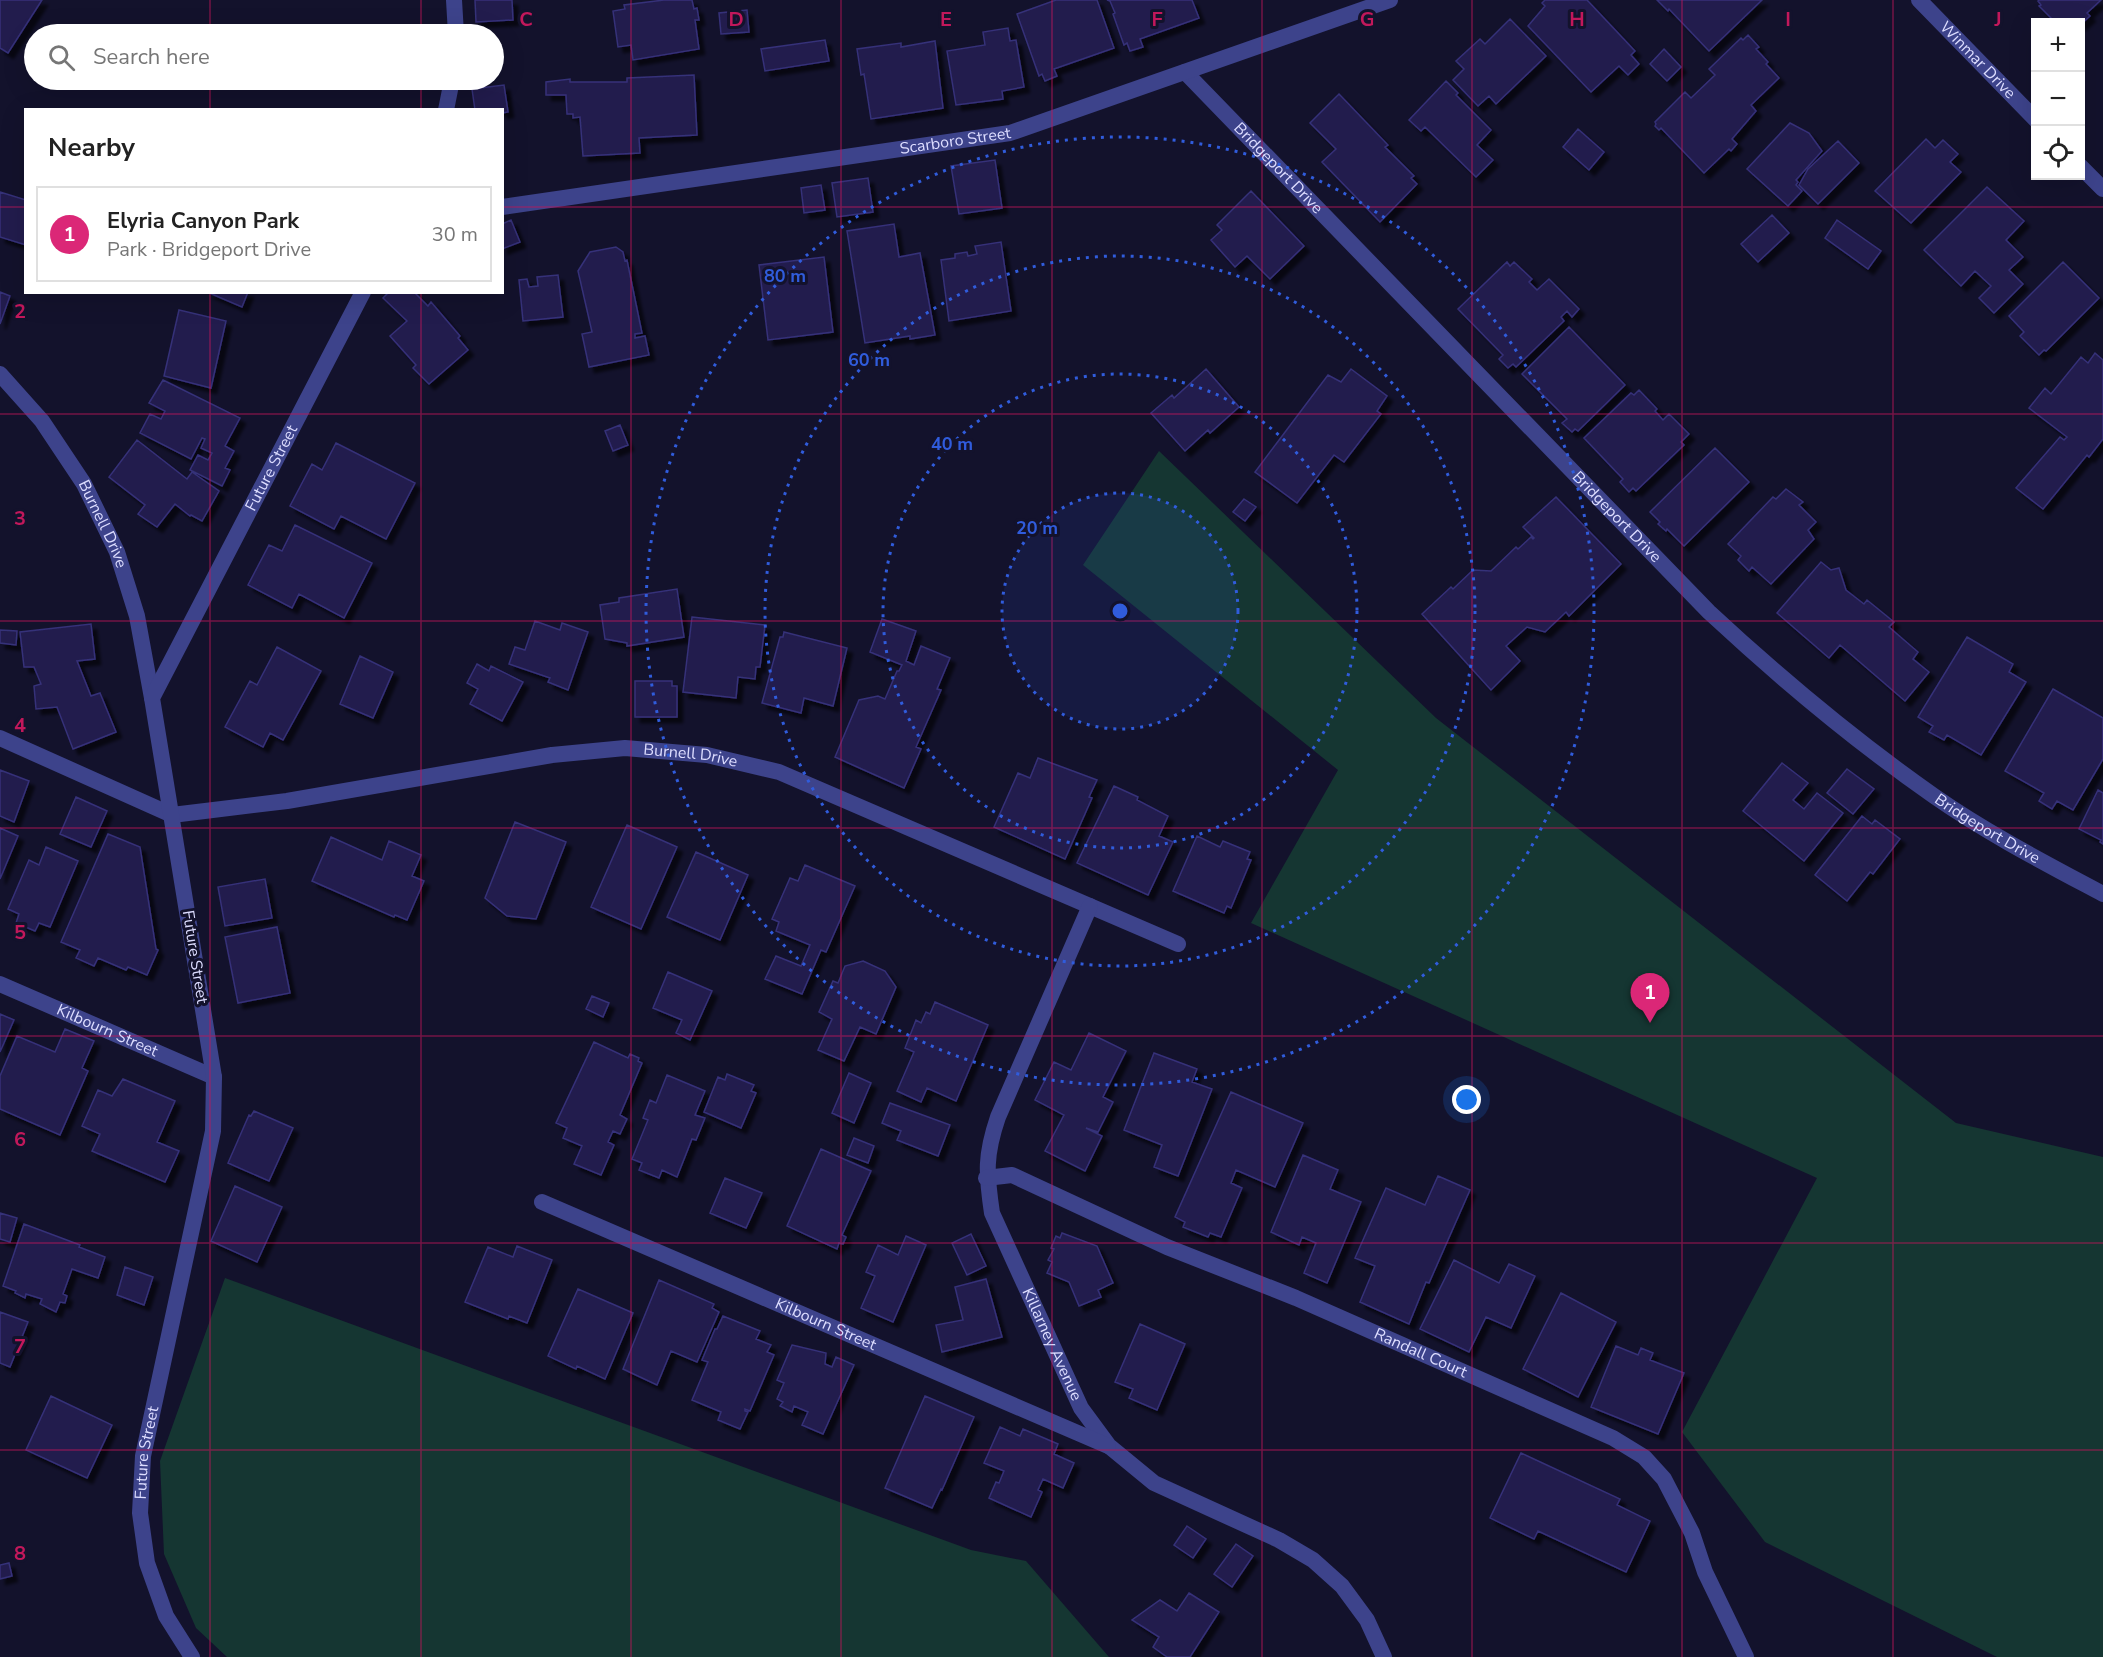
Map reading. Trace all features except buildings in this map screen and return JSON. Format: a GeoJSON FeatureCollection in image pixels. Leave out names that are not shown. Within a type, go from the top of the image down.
{"type":"FeatureCollection","features":[{"type":"Feature","properties":{"kind":"street"},"geometry":{"type":"LineString","coordinates":[[454,0],[455,24]]}},
{"type":"Feature","properties":{"kind":"street","name":"Scarboro Street"},"geometry":{"type":"LineString","coordinates":[[504,207],[1010,134],[1390,0]]}},
{"type":"Feature","properties":{"kind":"street","name":"Winmar Drive"},"geometry":{"type":"LineString","coordinates":[[1920,0],[2031,115]]}},
{"type":"Feature","properties":{"kind":"street","name":"Bridgeport Drive"},"geometry":{"type":"LineString","coordinates":[[1185,72],[1709,612],[1767,667],[1849,734],[1935,797],[2026,853],[2103,894]]}},
{"type":"Feature","properties":{"kind":"street"},"geometry":{"type":"LineString","coordinates":[[446,108],[450,90]]}},
{"type":"Feature","properties":{"kind":"street"},"geometry":{"type":"LineString","coordinates":[[2085,171],[2103,189]]}},
{"type":"Feature","properties":{"kind":"street","name":"Future Street"},"geometry":{"type":"LineString","coordinates":[[192,1657],[166,1616],[147,1563],[140,1513],[143,1456],[213,1131],[214,1077],[152,698],[362,294]]}},
{"type":"Feature","properties":{"kind":"street","name":"Burnell Drive"},"geometry":{"type":"LineString","coordinates":[[0,374],[42,421],[84,484],[117,552],[137,615],[152,698]]}},
{"type":"Feature","properties":{"kind":"street"},"geometry":{"type":"LineString","coordinates":[[0,738],[172,815]]}},
{"type":"Feature","properties":{"kind":"street","name":"Burnell Drive"},"geometry":{"type":"LineString","coordinates":[[172,815],[287,801],[552,755],[625,748],[707,755],[779,772],[1178,944]]}},
{"type":"Feature","properties":{"kind":"street","name":"Killarney Avenue"},"geometry":{"type":"LineString","coordinates":[[1090,906],[998,1117],[990,1142],[986,1178],[992,1212],[1082,1408],[1109,1446],[1154,1483],[1279,1540],[1313,1560],[1342,1586],[1367,1620],[1384,1657]]}},
{"type":"Feature","properties":{"kind":"street","name":"Kilbourn Street"},"geometry":{"type":"LineString","coordinates":[[0,984],[214,1077]]}},
{"type":"Feature","properties":{"kind":"street","name":"Randall Court"},"geometry":{"type":"LineString","coordinates":[[986,1178],[1012,1175],[1167,1247],[1296,1298],[1603,1434],[1644,1457],[1664,1479],[1679,1505],[1692,1533],[1705,1572],[1746,1657]]}},
{"type":"Feature","properties":{"kind":"street","name":"Kilbourn Street"},"geometry":{"type":"LineString","coordinates":[[542,1202],[1109,1446]]}},
{"type":"Feature","properties":{"kind":"green space"},"geometry":{"type":"Polygon","coordinates":[[[1159,451],[1436,718],[1956,1123],[2103,1157],[2103,1657],[1997,1657],[1765,1542],[1682,1432],[1817,1178],[1251,923],[1338,770],[1083,565],[1159,451]]]}},
{"type":"Feature","properties":{"kind":"green space"},"geometry":{"type":"Polygon","coordinates":[[[225,1278],[971,1550],[1026,1561],[1109,1657],[227,1657],[196,1628],[164,1554],[160,1461],[225,1278]]]}},
{"type":"Feature","properties":{"kind":"place","name":"Elyria Canyon Park"},"geometry":{"type":"Point","coordinates":[1650,1023]}}]}
